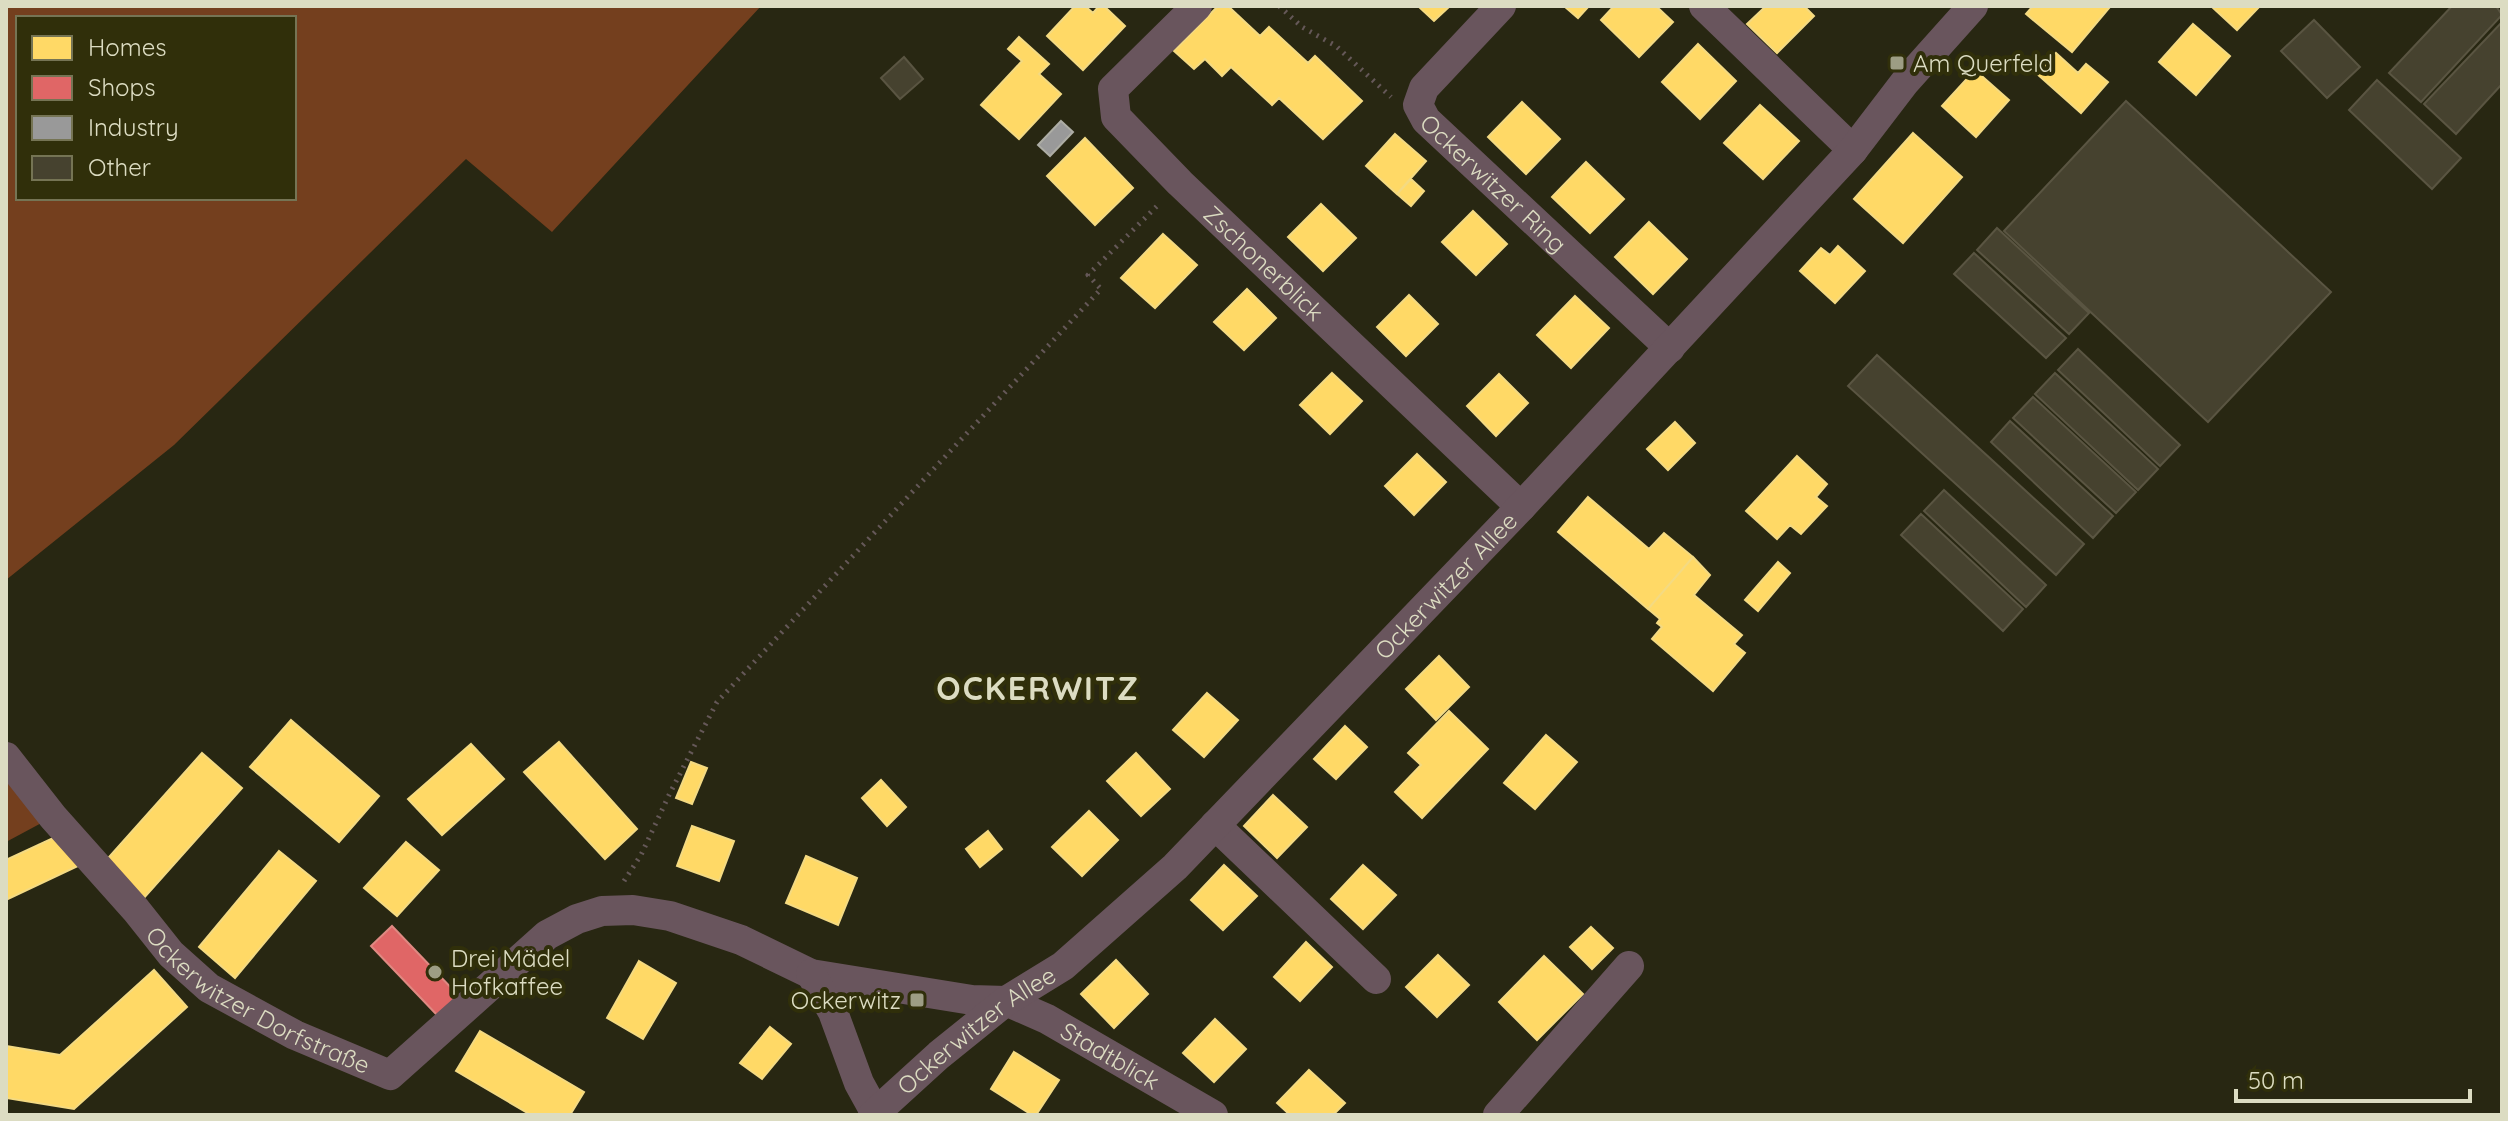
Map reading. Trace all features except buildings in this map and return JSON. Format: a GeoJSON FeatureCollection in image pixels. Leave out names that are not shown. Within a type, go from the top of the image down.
{"type":"FeatureCollection","features":[{"type":"Feature","properties":{"kind":"street","name":"Zschonerblick"},"geometry":{"type":"LineString","coordinates":[[1197,6],[1113,89],[1116,117],[1180,183],[1521,507]]}},
{"type":"Feature","properties":{"kind":"street","name":"Ockerwitzer Ring"},"geometry":{"type":"LineString","coordinates":[[1501,6],[1424,88],[1418,105],[1426,120],[1670,348]]}},
{"type":"Feature","properties":{"kind":"street"},"geometry":{"type":"LineString","coordinates":[[1704,6],[1853,150]]}},
{"type":"Feature","properties":{"kind":"street","name":"Ockerwitzer Allee"},"geometry":{"type":"LineString","coordinates":[[874,1113],[1006,1001],[1063,966],[1175,867],[1670,348],[1853,150],[1905,82],[1973,6]]}},
{"type":"Feature","properties":{"kind":"street","name":"Ockerwitzer Dorfstraße"},"geometry":{"type":"LineString","coordinates":[[6,757],[53,817],[171,954],[209,988],[295,1035],[390,1075],[547,935],[577,919],[602,911],[633,910],[670,916],[741,940],[811,974],[972,1000],[1006,1001]]}},
{"type":"Feature","properties":{"kind":"street"},"geometry":{"type":"LineString","coordinates":[[1215,825],[1376,979]]}},
{"type":"Feature","properties":{"kind":"street"},"geometry":{"type":"LineString","coordinates":[[1498,1115],[1629,966]]}},
{"type":"Feature","properties":{"kind":"street"},"geometry":{"type":"LineString","coordinates":[[811,974],[833,1012],[859,1083],[874,1113]]}},
{"type":"Feature","properties":{"kind":"street","name":"Stadtblick"},"geometry":{"type":"LineString","coordinates":[[1006,1001],[1047,1019],[1213,1115]]}},
{"type":"Feature","properties":{"kind":"path"},"geometry":{"type":"LineString","coordinates":[[1279,6],[1302,27],[1336,46],[1394,99],[1418,105]]}},
{"type":"Feature","properties":{"kind":"path"},"geometry":{"type":"LineString","coordinates":[[602,911],[641,855],[717,702],[1101,289],[1088,275],[1180,183]]}},
{"type":"Feature","properties":{"kind":"shaded area"},"geometry":{"type":"Polygon","coordinates":[[[6,6],[761,6],[552,232],[466,159],[174,445],[6,580],[6,6]]]}},
{"type":"Feature","properties":{"kind":"shaded area"},"geometry":{"type":"Polygon","coordinates":[[[6,772],[47,820],[6,842],[6,772]]]}},
{"type":"Feature","properties":{"kind":"place","name":"Am Querfeld"},"geometry":{"type":"Point","coordinates":[1897,63]}},
{"type":"Feature","properties":{"kind":"place","name":"Drei Mädel Hofkaffee"},"geometry":{"type":"Point","coordinates":[435,972]}},
{"type":"Feature","properties":{"kind":"place","name":"Ockerwitz"},"geometry":{"type":"Point","coordinates":[917,1000]}},
{"type":"Feature","properties":{"kind":"district","name":"OCKERWITZ"},"geometry":{"type":"Point","coordinates":[1038,688]}}]}
